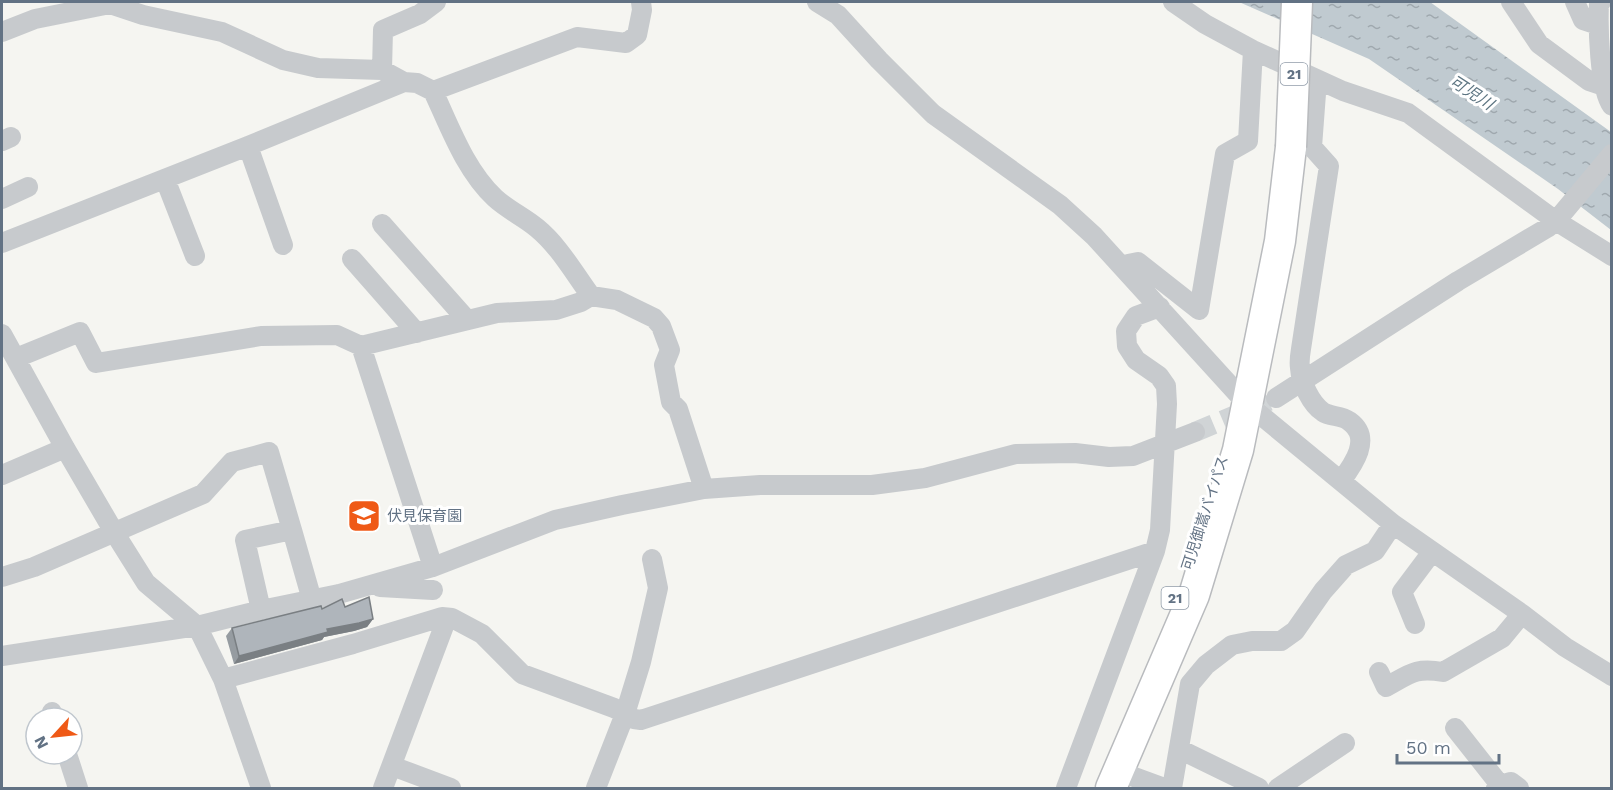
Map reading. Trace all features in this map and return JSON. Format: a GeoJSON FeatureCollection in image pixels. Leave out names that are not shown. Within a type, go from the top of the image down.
{"type":"FeatureCollection","features":[{"type":"Feature","properties":{"kind":"highway","name":"可児御嵩バイパス"},"geometry":{"type":"LineString","coordinates":[[1115,780],[1194,595],[1238,450],[1280,241],[1291,147],[1297,2]]}},
{"type":"Feature","properties":{"kind":"highway","name":"可児御嵩バイパス"},"geometry":{"type":"LineString","coordinates":[[1091,789],[1189,566],[1227,447],[1246,403]]}},
{"type":"Feature","properties":{"kind":"street"},"geometry":{"type":"LineString","coordinates":[[382,70],[383,30],[420,14],[436,2]]}},
{"type":"Feature","properties":{"kind":"street"},"geometry":{"type":"LineString","coordinates":[[433,91],[578,37],[626,43],[637,35],[642,10],[641,2]]}},
{"type":"Feature","properties":{"kind":"street"},"geometry":{"type":"LineString","coordinates":[[817,2],[838,15],[933,114],[1060,205],[1094,236],[1246,403],[1393,524],[1566,647],[1611,676]]}},
{"type":"Feature","properties":{"kind":"street"},"geometry":{"type":"LineString","coordinates":[[1173,2],[1205,24],[1253,50],[1343,91],[1408,113],[1561,215],[1611,256]]}},
{"type":"Feature","properties":{"kind":"street"},"geometry":{"type":"LineString","coordinates":[[1511,2],[1539,44],[1588,81],[1608,89]]}},
{"type":"Feature","properties":{"kind":"street"},"geometry":{"type":"LineString","coordinates":[[1575,2],[1583,20],[1598,25]]}},
{"type":"Feature","properties":{"kind":"street"},"geometry":{"type":"LineString","coordinates":[[1601,2],[1599,3],[1598,25],[1611,106]]}},
{"type":"Feature","properties":{"kind":"street"},"geometry":{"type":"LineString","coordinates":[[2,32],[35,19],[111,3],[143,15],[222,32],[283,60],[318,68],[382,70],[404,82],[417,83],[433,91],[459,147],[495,198],[537,228],[554,244],[591,296]]}},
{"type":"Feature","properties":{"kind":"street"},"geometry":{"type":"LineString","coordinates":[[1124,267],[1138,262],[1199,310],[1225,153],[1248,141],[1253,50]]}},
{"type":"Feature","properties":{"kind":"street"},"geometry":{"type":"LineString","coordinates":[[1317,80],[1312,147],[1329,166],[1299,367],[1303,381],[1317,407],[1325,414],[1340,416],[1350,421],[1359,434],[1360,446],[1354,462],[1341,481]]}},
{"type":"Feature","properties":{"kind":"street"},"geometry":{"type":"LineString","coordinates":[[2,243],[404,82]]}},
{"type":"Feature","properties":{"kind":"street"},"geometry":{"type":"LineString","coordinates":[[248,146],[283,245]]}},
{"type":"Feature","properties":{"kind":"street"},"geometry":{"type":"LineString","coordinates":[[1276,398],[1458,281],[1547,228],[1561,215],[1611,154]]}},
{"type":"Feature","properties":{"kind":"street"},"geometry":{"type":"LineString","coordinates":[[165,179],[195,256]]}},
{"type":"Feature","properties":{"kind":"street"},"geometry":{"type":"LineString","coordinates":[[2,199],[28,186]]}},
{"type":"Feature","properties":{"kind":"street"},"geometry":{"type":"LineString","coordinates":[[382,224],[467,320]]}},
{"type":"Feature","properties":{"kind":"street"},"geometry":{"type":"LineString","coordinates":[[352,259],[417,333]]}},
{"type":"Feature","properties":{"kind":"street"},"geometry":{"type":"LineString","coordinates":[[16,358],[80,332],[96,363],[261,336],[337,335],[361,346],[496,313],[556,310],[581,302],[591,296],[616,300],[654,318],[661,326],[670,350],[664,365],[671,402],[678,409],[704,489]]}},
{"type":"Feature","properties":{"kind":"street"},"geometry":{"type":"LineString","coordinates":[[1066,789],[1155,551],[1160,530],[1166,386],[1159,376],[1136,360],[1127,346],[1126,331],[1136,316],[1160,307]]}},
{"type":"Feature","properties":{"kind":"street"},"geometry":{"type":"LineString","coordinates":[[2,333],[65,448],[146,583],[197,626],[223,679],[261,789]]}},
{"type":"Feature","properties":{"kind":"street"},"geometry":{"type":"LineString","coordinates":[[361,346],[433,567]]}},
{"type":"Feature","properties":{"kind":"street"},"geometry":{"type":"LineString","coordinates":[[2,656],[197,626],[312,600],[433,567],[555,520],[622,504],[704,489],[760,485],[872,485],[925,478],[1016,454],[1075,453],[1109,457],[1133,456],[1195,432]]}},
{"type":"Feature","properties":{"kind":"street"},"geometry":{"type":"LineString","coordinates":[[2,475],[65,448]]}},
{"type":"Feature","properties":{"kind":"street"},"geometry":{"type":"LineString","coordinates":[[2,577],[34,567],[203,494],[232,462],[269,452],[312,600]]}},
{"type":"Feature","properties":{"kind":"street"},"geometry":{"type":"LineString","coordinates":[[1172,789],[1190,684],[1206,665],[1232,645],[1281,640],[1295,631],[1323,591],[1346,565],[1375,551],[1393,524]]}},
{"type":"Feature","properties":{"kind":"street"},"geometry":{"type":"LineString","coordinates":[[261,610],[245,540],[292,530]]}},
{"type":"Feature","properties":{"kind":"street"},"geometry":{"type":"LineString","coordinates":[[223,679],[442,617],[452,618],[482,634],[522,674],[614,708],[634,720],[641,720],[1155,551]]}},
{"type":"Feature","properties":{"kind":"street"},"geometry":{"type":"LineString","coordinates":[[1415,624],[1402,592],[1432,552]]}},
{"type":"Feature","properties":{"kind":"street"},"geometry":{"type":"LineString","coordinates":[[596,789],[626,714],[641,662],[658,588],[652,559]]}},
{"type":"Feature","properties":{"kind":"street"},"geometry":{"type":"LineString","coordinates":[[366,586],[433,590]]}},
{"type":"Feature","properties":{"kind":"street"},"geometry":{"type":"LineString","coordinates":[[1379,672],[1386,687],[1416,670],[1443,672],[1502,638],[1522,614]]}},
{"type":"Feature","properties":{"kind":"street"},"geometry":{"type":"LineString","coordinates":[[383,789],[447,618]]}},
{"type":"Feature","properties":{"kind":"street"},"geometry":{"type":"LineString","coordinates":[[1455,728],[1505,787]]}},
{"type":"Feature","properties":{"kind":"street"},"geometry":{"type":"LineString","coordinates":[[1278,789],[1345,743]]}},
{"type":"Feature","properties":{"kind":"street"},"geometry":{"type":"LineString","coordinates":[[1179,749],[1259,789]]}},
{"type":"Feature","properties":{"kind":"street"},"geometry":{"type":"LineString","coordinates":[[71,766],[78,789]]}},
{"type":"Feature","properties":{"kind":"street"},"geometry":{"type":"LineString","coordinates":[[392,766],[451,789]]}},
{"type":"Feature","properties":{"kind":"street"},"geometry":{"type":"LineString","coordinates":[[1115,780],[1164,789]]}},
{"type":"Feature","properties":{"kind":"water","name":"可児川"},"geometry":{"type":"Polygon","coordinates":[[[1239,2],[1430,2],[1611,132],[1611,230],[1558,189],[1369,59],[1239,2]]]}},
{"type":"Feature","properties":{"kind":"building"},"geometry":{"type":"Polygon","coordinates":[[[369,597],[373,619],[327,629],[328,632],[239,656],[232,628],[321,606],[322,609],[342,599],[345,607],[369,597]]]}},
{"type":"Feature","properties":{"kind":"tunnel"},"geometry":{"type":"LineString","coordinates":[[1195,432],[1276,398]]}},
{"type":"Feature","properties":{"kind":"place","name":"伏見保育園"},"geometry":{"type":"Point","coordinates":[364,516]}}]}
